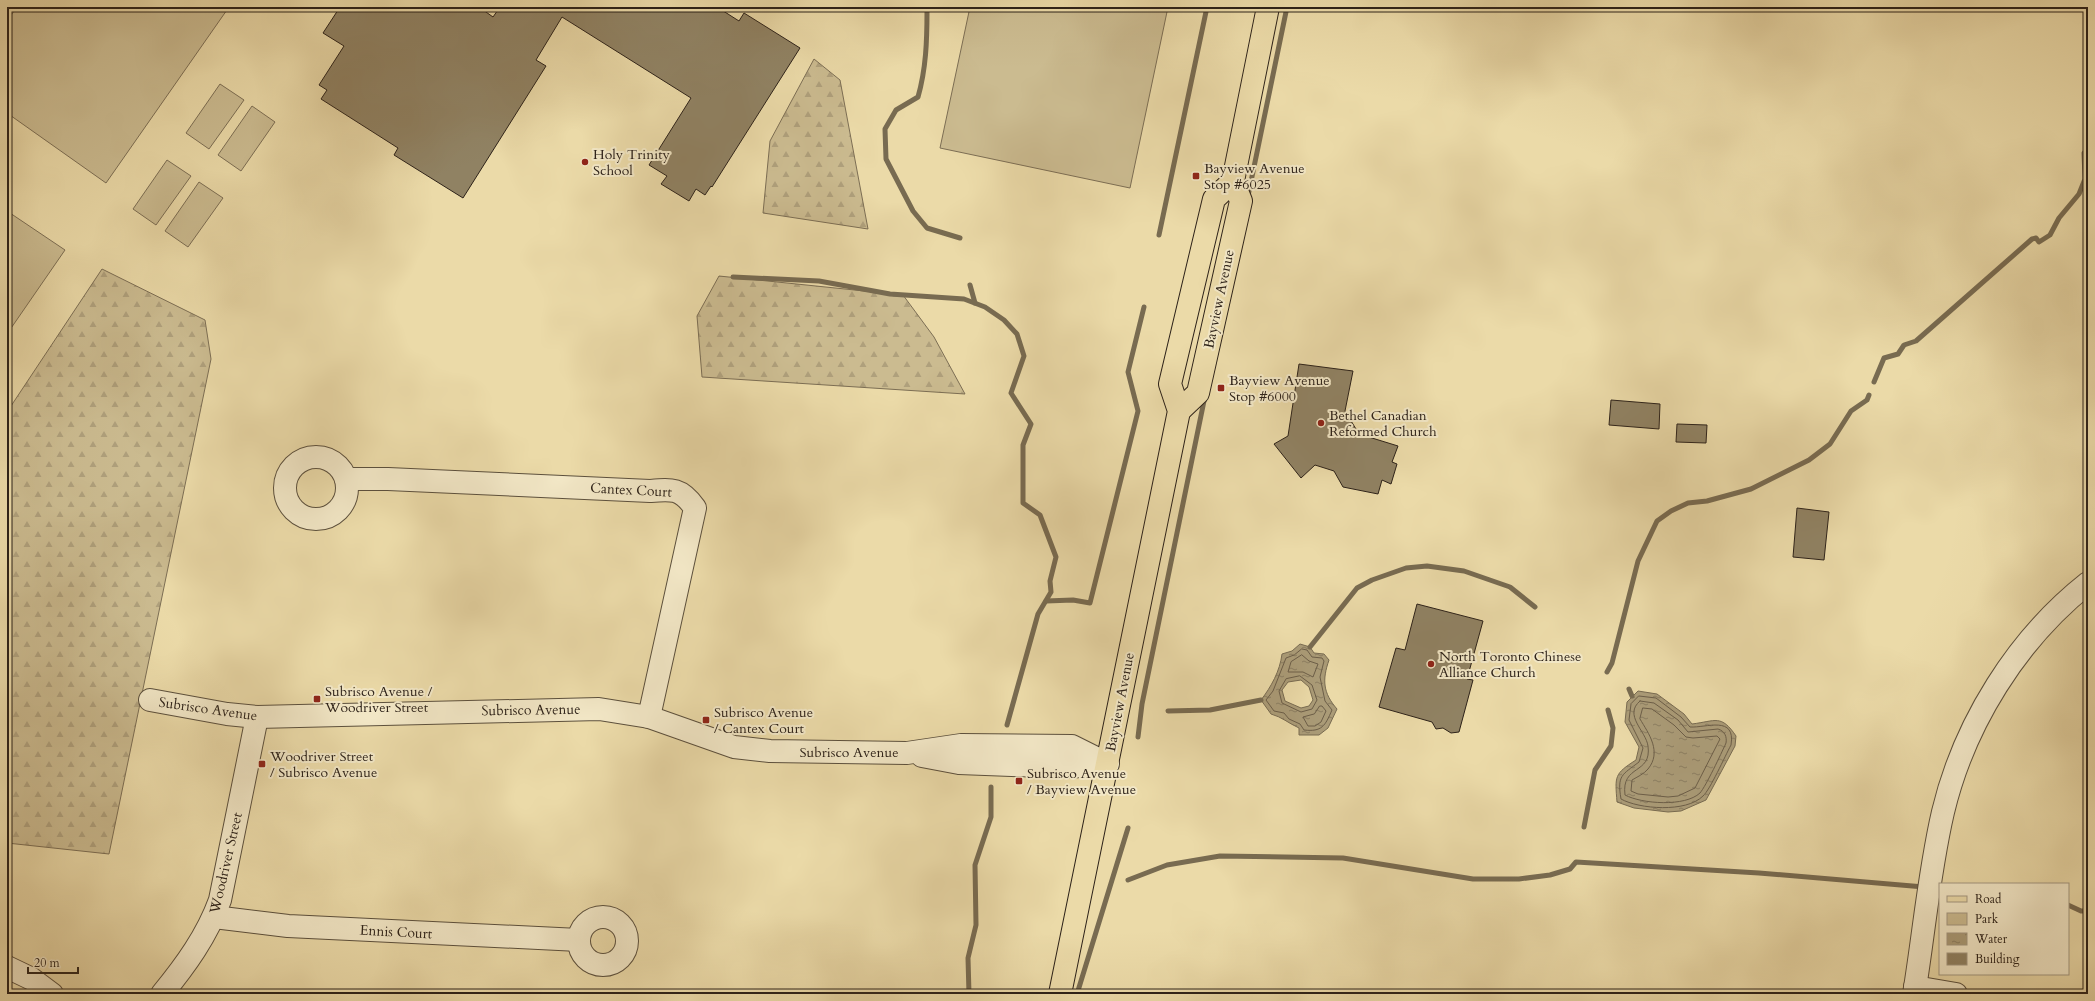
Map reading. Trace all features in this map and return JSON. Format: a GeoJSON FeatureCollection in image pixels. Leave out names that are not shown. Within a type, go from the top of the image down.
{"type":"FeatureCollection","features":[{"type":"Feature","properties":{"kind":"main road"},"geometry":{"type":"LineString","coordinates":[[1233,181],[1268,7]]}},
{"type":"Feature","properties":{"kind":"main road","name":"Bayview Avenue"},"geometry":{"type":"LineString","coordinates":[[1060,994],[1179,410],[1170,384],[1214,199],[1233,181],[1241,201],[1198,393],[1179,410]]}},
{"type":"Feature","properties":{"kind":"street","name":"Cantex Court"},"geometry":{"type":"LineString","coordinates":[[346,479],[388,479],[650,491],[673,489],[686,496],[695,508],[649,717]]}},
{"type":"Feature","properties":{"kind":"street"},"geometry":{"type":"LineString","coordinates":[[1956,994],[1914,991],[1926,900],[1944,811],[1968,740],[1996,688],[2026,645],[2051,617],[2088,583]]}},
{"type":"Feature","properties":{"kind":"street","name":"Subrisco Avenue"},"geometry":{"type":"LineString","coordinates":[[150,700],[227,714],[257,717],[599,709],[649,717],[734,746],[752,749],[803,752],[908,752],[959,764],[1067,767],[1108,764]]}},
{"type":"Feature","properties":{"kind":"street","name":"Woodriver Street"},"geometry":{"type":"LineString","coordinates":[[162,994],[192,955],[214,917],[220,900],[257,717]]}},
{"type":"Feature","properties":{"kind":"street","name":"Ennis Court"},"geometry":{"type":"LineString","coordinates":[[214,917],[288,926],[579,940]]}},
{"type":"Feature","properties":{"kind":"street"},"geometry":{"type":"LineString","coordinates":[[7,967],[32,979],[52,994]]}},
{"type":"Feature","properties":{"kind":"green space"},"geometry":{"type":"Polygon","coordinates":[[[17,7],[229,7],[106,183],[7,113],[7,21],[17,7]]]}},
{"type":"Feature","properties":{"kind":"green space"},"geometry":{"type":"Polygon","coordinates":[[[970,7],[1168,7],[1130,188],[940,148],[970,7]]]}},
{"type":"Feature","properties":{"kind":"green space"},"geometry":{"type":"Polygon","coordinates":[[[814,59],[840,80],[868,229],[763,213],[770,141],[814,59]]]}},
{"type":"Feature","properties":{"kind":"green space"},"geometry":{"type":"Polygon","coordinates":[[[220,84],[244,100],[209,149],[186,133],[220,84]]]}},
{"type":"Feature","properties":{"kind":"green space"},"geometry":{"type":"Polygon","coordinates":[[[252,106],[275,122],[241,171],[218,155],[252,106]]]}},
{"type":"Feature","properties":{"kind":"green space"},"geometry":{"type":"Polygon","coordinates":[[[167,160],[191,176],[156,225],[133,209],[167,160]]]}},
{"type":"Feature","properties":{"kind":"green space"},"geometry":{"type":"Polygon","coordinates":[[[199,182],[223,198],[188,247],[165,231],[199,182]]]}},
{"type":"Feature","properties":{"kind":"green space"},"geometry":{"type":"Polygon","coordinates":[[[7,211],[65,250],[7,334],[7,211]]]}},
{"type":"Feature","properties":{"kind":"green space"},"geometry":{"type":"Polygon","coordinates":[[[102,269],[205,320],[211,359],[109,854],[7,843],[7,412],[102,269]]]}},
{"type":"Feature","properties":{"kind":"green space"},"geometry":{"type":"Polygon","coordinates":[[[719,276],[903,295],[934,337],[965,394],[702,377],[697,316],[719,276]]]}},
{"type":"Feature","properties":{"kind":"water"},"geometry":{"type":"Polygon","coordinates":[[[1300,644],[1310,647],[1314,653],[1324,654],[1329,660],[1325,674],[1325,686],[1326,692],[1337,709],[1328,728],[1319,735],[1299,735],[1299,728],[1271,714],[1261,700],[1274,678],[1279,667],[1282,654],[1292,651],[1300,644]],[[1301,680],[1288,682],[1282,690],[1285,701],[1301,708],[1309,706],[1313,700],[1309,687],[1301,680]]]}},
{"type":"Feature","properties":{"kind":"water"},"geometry":{"type":"Polygon","coordinates":[[[1638,691],[1657,694],[1684,714],[1692,724],[1713,721],[1722,722],[1731,729],[1736,736],[1735,746],[1706,800],[1681,811],[1668,812],[1634,808],[1617,802],[1616,781],[1618,776],[1623,769],[1636,760],[1639,747],[1625,722],[1627,702],[1638,691]]]}},
{"type":"Feature","properties":{"kind":"building"},"geometry":{"type":"Polygon","coordinates":[[[340,7],[479,7],[493,17],[500,7],[717,7],[739,21],[744,13],[800,48],[712,187],[711,186],[705,195],[696,189],[689,201],[661,184],[667,176],[649,165],[691,98],[562,17],[536,60],[546,66],[463,198],[394,155],[398,148],[321,99],[327,90],[319,85],[344,46],[323,33],[340,7]]]}},
{"type":"Feature","properties":{"kind":"building","name":"Bethel Canadian Reformed Church"},"geometry":{"type":"Polygon","coordinates":[[[1299,364],[1353,371],[1345,411],[1359,434],[1398,446],[1392,462],[1397,464],[1391,484],[1382,480],[1378,494],[1343,487],[1334,471],[1315,465],[1301,478],[1274,444],[1288,436],[1299,364]]]}},
{"type":"Feature","properties":{"kind":"building"},"geometry":{"type":"Polygon","coordinates":[[[1611,400],[1660,404],[1659,429],[1609,425],[1611,400]]]}},
{"type":"Feature","properties":{"kind":"building"},"geometry":{"type":"Polygon","coordinates":[[[1677,424],[1707,425],[1706,443],[1676,442],[1677,424]]]}},
{"type":"Feature","properties":{"kind":"building"},"geometry":{"type":"Polygon","coordinates":[[[1797,508],[1829,512],[1824,560],[1793,557],[1797,508]]]}},
{"type":"Feature","properties":{"kind":"building","name":"North Toronto Chinese Alliance Church"},"geometry":{"type":"Polygon","coordinates":[[[1417,604],[1483,621],[1467,679],[1473,680],[1459,732],[1451,733],[1443,728],[1436,729],[1432,722],[1379,707],[1396,648],[1405,650],[1417,604]]]}},
{"type":"Feature","properties":{"kind":"waterway"},"geometry":{"type":"LineString","coordinates":[[925,7],[927,11],[926,55],[918,97],[896,110],[885,129],[886,159],[913,211],[927,228],[960,238]]}},
{"type":"Feature","properties":{"kind":"waterway"},"geometry":{"type":"LineString","coordinates":[[1159,235],[1207,7]]}},
{"type":"Feature","properties":{"kind":"waterway"},"geometry":{"type":"LineString","coordinates":[[1248,196],[1287,7]]}},
{"type":"Feature","properties":{"kind":"waterway"},"geometry":{"type":"LineString","coordinates":[[1874,382],[1884,358],[1898,354],[1904,345],[1916,341],[2032,239],[2036,238],[2039,242],[2050,235],[2059,218],[2079,194],[2085,179],[2084,153],[2088,149]]}},
{"type":"Feature","properties":{"kind":"waterway"},"geometry":{"type":"LineString","coordinates":[[733,277],[819,281],[890,294],[964,299],[985,307],[1004,320],[1017,334],[1024,356],[1011,393],[1031,424],[1023,445],[1023,503],[1040,515],[1056,557],[1050,581],[1051,592],[1038,614],[1007,725]]}},
{"type":"Feature","properties":{"kind":"waterway"},"geometry":{"type":"LineString","coordinates":[[970,285],[975,303]]}},
{"type":"Feature","properties":{"kind":"waterway"},"geometry":{"type":"LineString","coordinates":[[1046,601],[1073,600],[1090,603],[1138,411],[1128,372],[1144,307]]}},
{"type":"Feature","properties":{"kind":"waterway"},"geometry":{"type":"LineString","coordinates":[[1607,672],[1612,663],[1638,561],[1657,521],[1671,511],[1688,503],[1707,501],[1751,489],[1809,460],[1830,444],[1851,411],[1867,400],[1869,395]]}},
{"type":"Feature","properties":{"kind":"waterway"},"geometry":{"type":"LineString","coordinates":[[1138,737],[1142,704],[1205,396]]}},
{"type":"Feature","properties":{"kind":"waterway"},"geometry":{"type":"LineString","coordinates":[[1310,647],[1357,588],[1372,580],[1406,568],[1427,566],[1464,571],[1510,587],[1535,607]]}},
{"type":"Feature","properties":{"kind":"waterway"},"geometry":{"type":"LineString","coordinates":[[1629,689],[1632,696]]}},
{"type":"Feature","properties":{"kind":"waterway"},"geometry":{"type":"LineString","coordinates":[[1168,711],[1210,710],[1261,700]]}},
{"type":"Feature","properties":{"kind":"waterway"},"geometry":{"type":"LineString","coordinates":[[1584,827],[1595,770],[1611,746],[1613,728],[1608,710]]}},
{"type":"Feature","properties":{"kind":"waterway"},"geometry":{"type":"LineString","coordinates":[[969,994],[968,958],[976,925],[975,865],[991,817],[991,787]]}},
{"type":"Feature","properties":{"kind":"waterway"},"geometry":{"type":"LineString","coordinates":[[1077,994],[1128,828]]}},
{"type":"Feature","properties":{"kind":"waterway"},"geometry":{"type":"LineString","coordinates":[[1128,880],[1167,865],[1220,856],[1343,858],[1473,879],[1519,879],[1550,875],[1570,869],[1576,862],[1759,873],[1924,887]]}},
{"type":"Feature","properties":{"kind":"waterway"},"geometry":{"type":"LineString","coordinates":[[2069,905],[2081,911],[2088,911]]}},
{"type":"Feature","properties":{"kind":"place","name":"Holy Trinity School"},"geometry":{"type":"Point","coordinates":[585,162]}},
{"type":"Feature","properties":{"kind":"place","name":"Bayview Avenue Stop #6025"},"geometry":{"type":"Point","coordinates":[1196,176]}},
{"type":"Feature","properties":{"kind":"place","name":"Bayview Avenue Stop #6000"},"geometry":{"type":"Point","coordinates":[1221,388]}},
{"type":"Feature","properties":{"kind":"place","name":"Bethel Canadian Reformed Church"},"geometry":{"type":"Point","coordinates":[1321,423]}},
{"type":"Feature","properties":{"kind":"place","name":"North Toronto Chinese Alliance Church"},"geometry":{"type":"Point","coordinates":[1431,664]}},
{"type":"Feature","properties":{"kind":"place","name":"Subrisco Avenue / Woodriver Street"},"geometry":{"type":"Point","coordinates":[317,699]}},
{"type":"Feature","properties":{"kind":"place","name":"Subrisco Avenue / Cantex Court"},"geometry":{"type":"Point","coordinates":[706,720]}},
{"type":"Feature","properties":{"kind":"place","name":"Woodriver Street / Subrisco Avenue"},"geometry":{"type":"Point","coordinates":[262,764]}},
{"type":"Feature","properties":{"kind":"place","name":"Subrisco Avenue / Bayview Avenue"},"geometry":{"type":"Point","coordinates":[1019,781]}}]}
